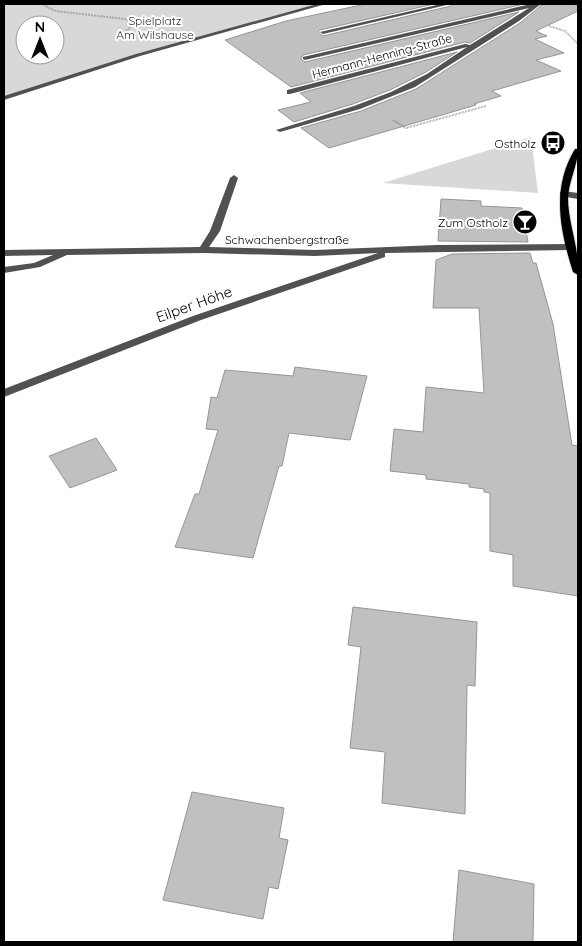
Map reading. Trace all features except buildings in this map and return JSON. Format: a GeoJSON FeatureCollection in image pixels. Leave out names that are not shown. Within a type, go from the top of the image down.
{"type":"FeatureCollection","features":[{"type":"Feature","properties":{"kind":"main road"},"geometry":{"type":"LineString","coordinates":[[578,151],[570,163],[563,194],[565,226],[578,272]]}},
{"type":"Feature","properties":{"kind":"street"},"geometry":{"type":"LineString","coordinates":[[4,98],[287,11],[323,4]]}},
{"type":"Feature","properties":{"kind":"street"},"geometry":{"type":"LineString","coordinates":[[323,32],[448,4]]}},
{"type":"Feature","properties":{"kind":"street","name":"Hermann-Henning-Straße"},"geometry":{"type":"LineString","coordinates":[[280,130],[364,107],[392,95],[431,75],[480,42],[522,18],[537,4]]}},
{"type":"Feature","properties":{"kind":"street","name":"Hermann-Henning-Straße"},"geometry":{"type":"LineString","coordinates":[[305,58],[537,4]]}},
{"type":"Feature","properties":{"kind":"street","name":"Hermann-Henning-Straße"},"geometry":{"type":"LineString","coordinates":[[290,92],[480,42]]}},
{"type":"Feature","properties":{"kind":"street"},"geometry":{"type":"LineString","coordinates":[[203,250],[215,231],[234,178]]}},
{"type":"Feature","properties":{"kind":"street"},"geometry":{"type":"LineString","coordinates":[[563,194],[578,196]]}},
{"type":"Feature","properties":{"kind":"street","name":"Schwachenbergstraße"},"geometry":{"type":"LineString","coordinates":[[4,253],[203,250],[315,253],[570,247]]}},
{"type":"Feature","properties":{"kind":"street","name":"Eilper Höhe"},"geometry":{"type":"LineString","coordinates":[[4,393],[197,318],[396,250]]}},
{"type":"Feature","properties":{"kind":"street"},"geometry":{"type":"LineString","coordinates":[[4,270],[31,268],[56,259],[66,251]]}},
{"type":"Feature","properties":{"kind":"path"},"geometry":{"type":"LineString","coordinates":[[42,4],[55,11],[125,19],[132,24],[128,30],[120,34],[116,41],[138,56]]}},
{"type":"Feature","properties":{"kind":"path"},"geometry":{"type":"LineString","coordinates":[[47,4],[102,4]]}},
{"type":"Feature","properties":{"kind":"path"},"geometry":{"type":"LineString","coordinates":[[570,4],[578,5]]}},
{"type":"Feature","properties":{"kind":"path"},"geometry":{"type":"LineString","coordinates":[[574,40],[578,44]]}},
{"type":"Feature","properties":{"kind":"path"},"geometry":{"type":"LineString","coordinates":[[406,128],[486,106]]}},
{"type":"Feature","properties":{"kind":"green space","name":"Spielplatz Am Wilshause"},"geometry":{"type":"Polygon","coordinates":[[[4,4],[323,4],[138,55],[4,98],[4,4]]]}},
{"type":"Feature","properties":{"kind":"green space"},"geometry":{"type":"Polygon","coordinates":[[[531,137],[538,193],[383,183],[531,137]]]}},
{"type":"Feature","properties":{"kind":"place","name":"Ostholz"},"geometry":{"type":"Point","coordinates":[553,143]}},
{"type":"Feature","properties":{"kind":"place","name":"Zum Ostholz"},"geometry":{"type":"Point","coordinates":[525,222]}}]}
